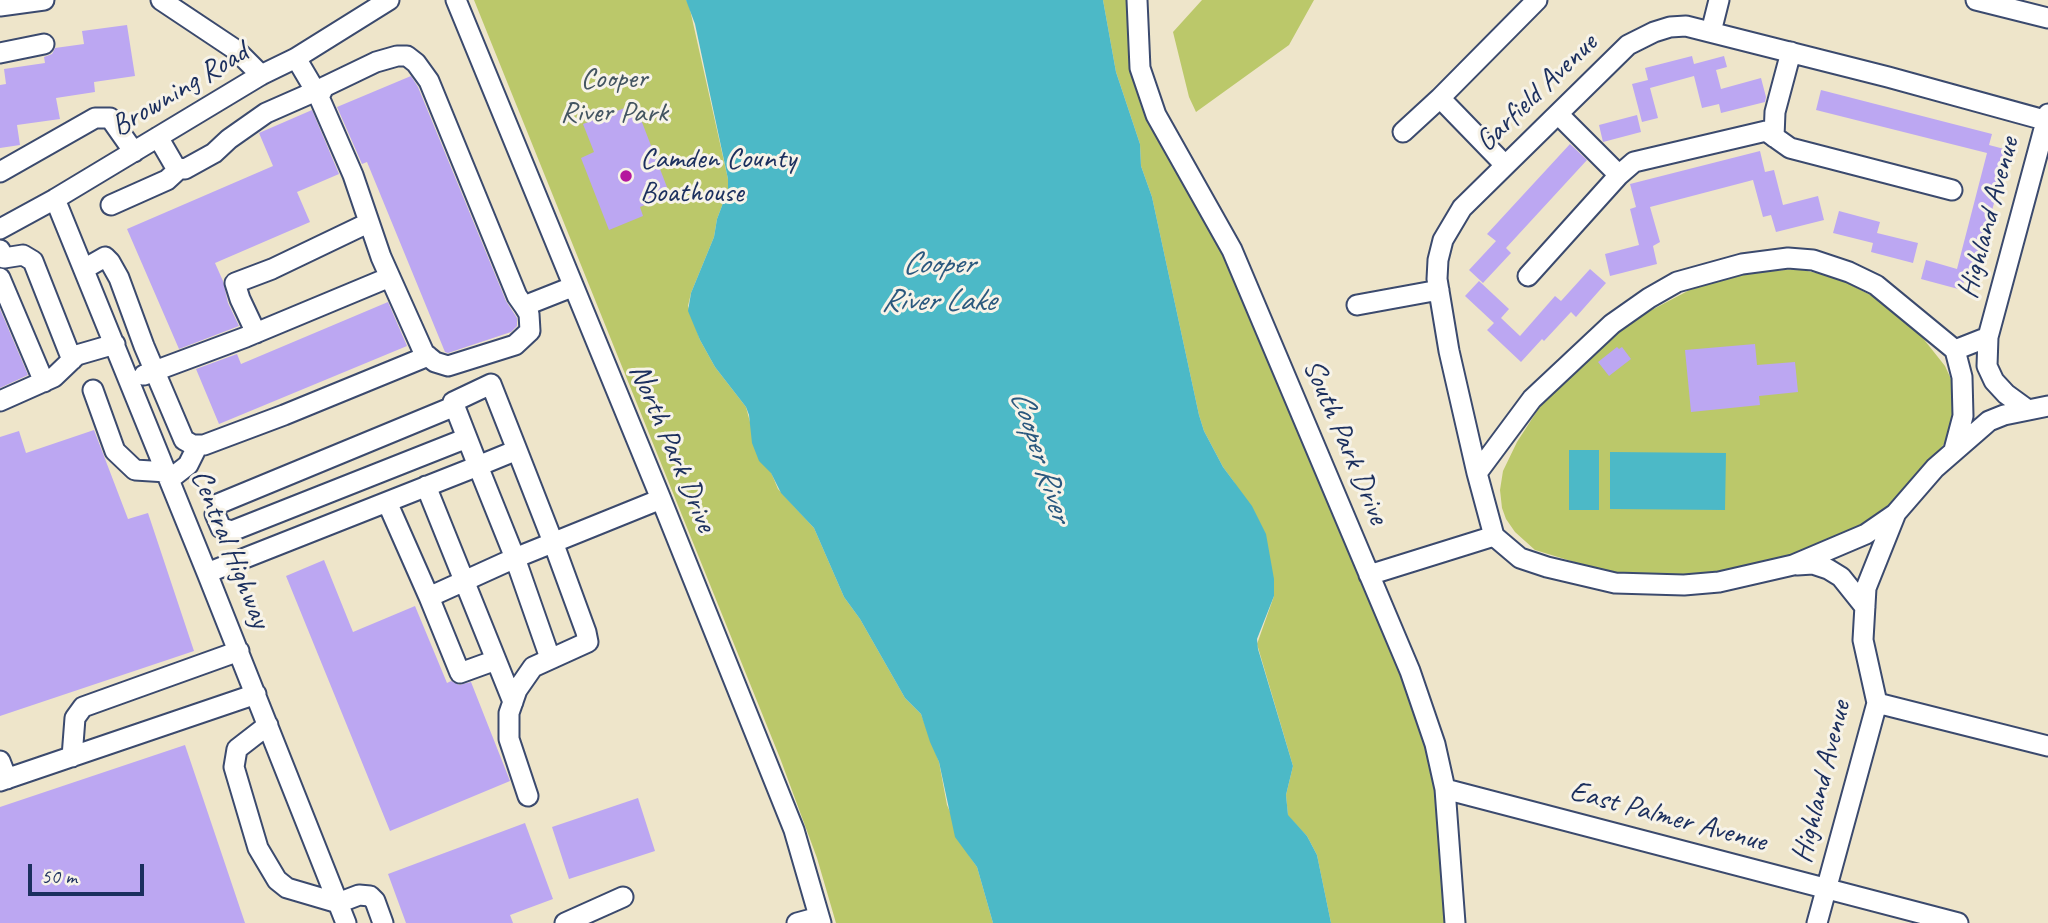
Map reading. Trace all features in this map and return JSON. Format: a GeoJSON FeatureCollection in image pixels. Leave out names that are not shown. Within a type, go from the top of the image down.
{"type":"FeatureCollection","features":[{"type":"Feature","properties":{"kind":"street"},"geometry":{"type":"LineString","coordinates":[[0,6],[44,0]]}},
{"type":"Feature","properties":{"kind":"street"},"geometry":{"type":"LineString","coordinates":[[162,0],[236,50],[261,75]]}},
{"type":"Feature","properties":{"kind":"street","name":"Browning Road"},"geometry":{"type":"LineString","coordinates":[[0,229],[55,199],[261,75],[296,58],[388,0]]}},
{"type":"Feature","properties":{"kind":"street","name":"North Park Drive"},"geometry":{"type":"LineString","coordinates":[[456,0],[572,287],[662,499],[794,830],[820,920]]}},
{"type":"Feature","properties":{"kind":"street","name":"South Park Drive"},"geometry":{"type":"LineString","coordinates":[[1137,0],[1140,68],[1156,116],[1232,250],[1410,671],[1434,744],[1445,789],[1455,923]]}},
{"type":"Feature","properties":{"kind":"street"},"geometry":{"type":"LineString","coordinates":[[1403,132],[1537,0]]}},
{"type":"Feature","properties":{"kind":"street"},"geometry":{"type":"LineString","coordinates":[[1711,32],[1719,0]]}},
{"type":"Feature","properties":{"kind":"street"},"geometry":{"type":"LineString","coordinates":[[1976,0],[2048,18]]}},
{"type":"Feature","properties":{"kind":"street","name":"Garfield Avenue"},"geometry":{"type":"LineString","coordinates":[[1494,537],[1449,351],[1439,290],[1438,260],[1443,240],[1462,208],[1628,45],[1641,37],[1670,27],[1686,26],[2047,119]]}},
{"type":"Feature","properties":{"kind":"street"},"geometry":{"type":"LineString","coordinates":[[0,53],[44,44]]}},
{"type":"Feature","properties":{"kind":"street"},"geometry":{"type":"LineString","coordinates":[[1774,137],[1775,112],[1791,52]]}},
{"type":"Feature","properties":{"kind":"street"},"geometry":{"type":"LineString","coordinates":[[158,137],[176,168],[186,169],[214,153],[266,113],[318,94],[324,87],[376,62],[407,56],[416,63],[429,81],[517,296],[529,314],[530,331],[515,345],[448,366],[435,362],[424,353],[390,277],[368,223],[353,175],[318,94],[296,58]]}},
{"type":"Feature","properties":{"kind":"street"},"geometry":{"type":"LineString","coordinates":[[1440,97],[1505,165]]}},
{"type":"Feature","properties":{"kind":"street"},"geometry":{"type":"LineString","coordinates":[[1558,114],[1619,175]]}},
{"type":"Feature","properties":{"kind":"street"},"geometry":{"type":"LineString","coordinates":[[0,172],[95,118],[110,118],[134,152]]}},
{"type":"Feature","properties":{"kind":"street","name":"Highland Avenue"},"geometry":{"type":"LineString","coordinates":[[2043,408],[2006,394],[1987,366],[1988,337],[2047,119]]}},
{"type":"Feature","properties":{"kind":"street"},"geometry":{"type":"LineString","coordinates":[[1528,276],[1619,175],[1634,162],[1766,131],[1790,148],[1952,190]]}},
{"type":"Feature","properties":{"kind":"street"},"geometry":{"type":"LineString","coordinates":[[111,205],[167,180],[180,168]]}},
{"type":"Feature","properties":{"kind":"street","name":"Central Highway"},"geometry":{"type":"LineString","coordinates":[[55,199],[116,344],[346,923]]}},
{"type":"Feature","properties":{"kind":"street"},"geometry":{"type":"LineString","coordinates":[[256,333],[235,283],[272,269],[368,223]]}},
{"type":"Feature","properties":{"kind":"street"},"geometry":{"type":"LineString","coordinates":[[44,382],[1,265],[23,254],[33,261],[72,360]]}},
{"type":"Feature","properties":{"kind":"street"},"geometry":{"type":"LineString","coordinates":[[84,269],[105,257],[110,262],[119,278],[184,440],[193,445],[204,445],[284,415],[428,356]]}},
{"type":"Feature","properties":{"kind":"street"},"geometry":{"type":"LineString","coordinates":[[1477,473],[1532,399],[1612,324],[1677,282],[1742,264],[1788,258],[1813,260],[1849,272],[1876,285],[1955,350],[1988,337]]}},
{"type":"Feature","properties":{"kind":"street"},"geometry":{"type":"LineString","coordinates":[[130,380],[256,333],[390,277]]}},
{"type":"Feature","properties":{"kind":"street"},"geometry":{"type":"LineString","coordinates":[[524,306],[572,287]]}},
{"type":"Feature","properties":{"kind":"street"},"geometry":{"type":"LineString","coordinates":[[1357,304],[1439,290]]}},
{"type":"Feature","properties":{"kind":"street"},"geometry":{"type":"LineString","coordinates":[[0,401],[54,377],[77,355],[116,344]]}},
{"type":"Feature","properties":{"kind":"street","name":"Highland Avenue"},"geometry":{"type":"LineString","coordinates":[[1817,923],[1877,703],[1863,639],[1866,588],[1896,513],[1954,450],[1964,416],[1962,377],[1955,350]]}},
{"type":"Feature","properties":{"kind":"street"},"geometry":{"type":"LineString","coordinates":[[528,796],[509,739],[509,713],[517,690],[533,667],[587,642],[586,632],[554,542],[491,384],[453,402],[550,658]]}},
{"type":"Feature","properties":{"kind":"street"},"geometry":{"type":"LineString","coordinates":[[93,390],[116,451],[135,470],[168,475],[188,465],[198,445]]}},
{"type":"Feature","properties":{"kind":"street"},"geometry":{"type":"LineString","coordinates":[[454,406],[218,504],[215,514],[221,528],[232,531],[467,438]]}},
{"type":"Feature","properties":{"kind":"street"},"geometry":{"type":"LineString","coordinates":[[1954,450],[1989,421],[2043,408]]}},
{"type":"Feature","properties":{"kind":"street"},"geometry":{"type":"LineString","coordinates":[[207,573],[517,450]]}},
{"type":"Feature","properties":{"kind":"street"},"geometry":{"type":"LineString","coordinates":[[426,486],[513,702]]}},
{"type":"Feature","properties":{"kind":"street"},"geometry":{"type":"LineString","coordinates":[[429,597],[514,558],[662,499]]}},
{"type":"Feature","properties":{"kind":"street"},"geometry":{"type":"LineString","coordinates":[[387,502],[460,674],[496,660]]}},
{"type":"Feature","properties":{"kind":"street"},"geometry":{"type":"LineString","coordinates":[[1369,575],[1494,537],[1520,558],[1615,583],[1653,586],[1719,582],[1793,565],[1866,534],[1896,513]]}},
{"type":"Feature","properties":{"kind":"street"},"geometry":{"type":"LineString","coordinates":[[1793,565],[1813,564],[1828,569],[1841,577],[1865,607]]}},
{"type":"Feature","properties":{"kind":"street"},"geometry":{"type":"LineString","coordinates":[[72,757],[75,718],[83,707],[239,651]]}},
{"type":"Feature","properties":{"kind":"street"},"geometry":{"type":"LineString","coordinates":[[2,774],[72,757],[256,694]]}},
{"type":"Feature","properties":{"kind":"street"},"geometry":{"type":"LineString","coordinates":[[1877,703],[2048,746]]}},
{"type":"Feature","properties":{"kind":"street"},"geometry":{"type":"LineString","coordinates":[[268,725],[237,749],[234,766],[258,848],[277,880],[287,888],[338,903],[359,895],[370,896],[375,901],[383,923]]}},
{"type":"Feature","properties":{"kind":"street","name":"East Palmer Avenue"},"geometry":{"type":"LineString","coordinates":[[1445,789],[1958,923]]}},
{"type":"Feature","properties":{"kind":"street"},"geometry":{"type":"LineString","coordinates":[[565,923],[623,897]]}},
{"type":"Feature","properties":{"kind":"street"},"geometry":{"type":"LineString","coordinates":[[797,923],[820,920]]}},
{"type":"Feature","properties":{"kind":"green space","name":"Cooper River Park"},"geometry":{"type":"Polygon","coordinates":[[[474,0],[686,0],[689,5],[728,179],[728,190],[688,306],[700,340],[715,367],[746,407],[778,489],[814,528],[844,597],[860,619],[905,698],[921,714],[939,762],[947,805],[977,867],[993,923],[836,923],[817,858],[780,758],[474,0]]]}},
{"type":"Feature","properties":{"kind":"green space"},"geometry":{"type":"Polygon","coordinates":[[[1103,0],[1137,0],[1140,68],[1232,250],[1435,744],[1455,923],[1331,923],[1317,855],[1307,836],[1288,816],[1286,795],[1293,766],[1257,644],[1274,596],[1234,482],[1204,431],[1199,415],[1152,197],[1141,166],[1140,144],[1116,72],[1103,0]]]}},
{"type":"Feature","properties":{"kind":"green space"},"geometry":{"type":"Polygon","coordinates":[[[1202,0],[1314,0],[1289,45],[1196,112],[1189,97],[1173,32],[1202,0]]]}},
{"type":"Feature","properties":{"kind":"green space"},"geometry":{"type":"Polygon","coordinates":[[[1798,269],[1835,277],[1894,307],[1945,366],[1956,390],[1952,434],[1880,524],[1780,562],[1662,576],[1617,575],[1535,550],[1515,532],[1502,508],[1500,490],[1503,471],[1517,442],[1539,408],[1584,359],[1625,324],[1701,284],[1734,274],[1798,269]]]}},
{"type":"Feature","properties":{"kind":"water","name":"Cooper River Lake"},"geometry":{"type":"Polygon","coordinates":[[[686,0],[1103,0],[1116,72],[1140,144],[1141,166],[1152,197],[1199,415],[1204,431],[1223,467],[1252,506],[1266,534],[1274,579],[1274,596],[1257,639],[1258,649],[1293,766],[1286,795],[1288,815],[1307,836],[1317,855],[1331,923],[993,923],[977,867],[955,837],[939,762],[921,714],[905,698],[860,619],[844,597],[814,528],[781,493],[771,473],[759,461],[752,443],[746,407],[715,367],[688,311],[691,293],[714,237],[717,219],[728,190],[728,179],[695,24],[686,0]]]}},
{"type":"Feature","properties":{"kind":"water"},"geometry":{"type":"Polygon","coordinates":[[[1569,450],[1599,450],[1599,510],[1569,510],[1569,450]]]}},
{"type":"Feature","properties":{"kind":"water"},"geometry":{"type":"Polygon","coordinates":[[[1610,452],[1726,453],[1725,510],[1610,509],[1610,452]]]}},
{"type":"Feature","properties":{"kind":"building"},"geometry":{"type":"Polygon","coordinates":[[[127,25],[135,76],[94,82],[95,92],[56,98],[60,119],[17,125],[20,145],[0,148],[0,85],[6,84],[4,69],[45,63],[44,57],[52,54],[55,48],[84,44],[82,31],[127,25]]]}},
{"type":"Feature","properties":{"kind":"building"},"geometry":{"type":"Polygon","coordinates":[[[1692,56],[1694,64],[1724,56],[1727,67],[1716,70],[1721,89],[1761,78],[1765,102],[1721,113],[1719,104],[1702,108],[1694,76],[1650,88],[1658,118],[1642,122],[1632,84],[1648,80],[1645,68],[1692,56]]]}},
{"type":"Feature","properties":{"kind":"building"},"geometry":{"type":"Polygon","coordinates":[[[411,76],[418,87],[506,301],[517,318],[517,326],[511,332],[448,353],[445,352],[367,162],[362,164],[337,107],[411,76]]]}},
{"type":"Feature","properties":{"kind":"building"},"geometry":{"type":"Polygon","coordinates":[[[1821,90],[1992,134],[1989,145],[2008,150],[1975,275],[1966,272],[1962,290],[1921,279],[1926,260],[1957,269],[1987,153],[1816,110],[1821,90]]]}},
{"type":"Feature","properties":{"kind":"building","name":"Camden County Boathouse"},"geometry":{"type":"Polygon","coordinates":[[[635,104],[670,195],[640,207],[643,216],[609,230],[581,158],[594,152],[583,124],[635,104]]]}},
{"type":"Feature","properties":{"kind":"building"},"geometry":{"type":"Polygon","coordinates":[[[312,110],[339,174],[297,192],[310,222],[215,263],[239,326],[179,349],[127,229],[273,166],[259,133],[312,110]]]}},
{"type":"Feature","properties":{"kind":"building"},"geometry":{"type":"Polygon","coordinates":[[[1637,115],[1641,132],[1603,142],[1599,125],[1637,115]]]}},
{"type":"Feature","properties":{"kind":"building"},"geometry":{"type":"Polygon","coordinates":[[[1570,144],[1587,160],[1506,248],[1511,253],[1483,283],[1469,270],[1496,241],[1487,234],[1570,144]]]}},
{"type":"Feature","properties":{"kind":"building"},"geometry":{"type":"Polygon","coordinates":[[[1760,151],[1765,172],[1774,170],[1783,205],[1818,196],[1824,220],[1776,232],[1771,215],[1763,217],[1753,180],[1650,207],[1660,242],[1653,246],[1657,264],[1610,276],[1605,254],[1639,245],[1630,209],[1636,207],[1630,184],[1760,151]]]}},
{"type":"Feature","properties":{"kind":"building"},"geometry":{"type":"Polygon","coordinates":[[[1839,211],[1880,222],[1877,233],[1918,243],[1913,263],[1871,252],[1873,243],[1833,233],[1839,211]]]}},
{"type":"Feature","properties":{"kind":"building"},"geometry":{"type":"Polygon","coordinates":[[[1590,269],[1606,283],[1576,317],[1571,312],[1521,362],[1487,330],[1494,323],[1465,296],[1479,281],[1509,309],[1501,318],[1520,336],[1555,296],[1561,301],[1590,269]]]}},
{"type":"Feature","properties":{"kind":"building"},"geometry":{"type":"Polygon","coordinates":[[[388,302],[407,346],[219,424],[196,369],[237,354],[241,364],[388,302]]]}},
{"type":"Feature","properties":{"kind":"building"},"geometry":{"type":"Polygon","coordinates":[[[0,309],[28,375],[0,388],[0,309]]]}},
{"type":"Feature","properties":{"kind":"building"},"geometry":{"type":"Polygon","coordinates":[[[1755,344],[1757,365],[1795,362],[1798,392],[1759,396],[1760,405],[1691,412],[1685,350],[1755,344]]]}},
{"type":"Feature","properties":{"kind":"building"},"geometry":{"type":"Polygon","coordinates":[[[1617,347],[1622,347],[1631,359],[1609,376],[1598,362],[1617,347]]]}},
{"type":"Feature","properties":{"kind":"building"},"geometry":{"type":"Polygon","coordinates":[[[94,430],[128,519],[148,513],[194,651],[0,716],[0,437],[19,431],[26,453],[94,430]]]}},
{"type":"Feature","properties":{"kind":"building"},"geometry":{"type":"Polygon","coordinates":[[[324,560],[353,632],[415,606],[447,683],[451,681],[459,685],[471,682],[510,781],[390,831],[286,576],[324,560]]]}},
{"type":"Feature","properties":{"kind":"building"},"geometry":{"type":"Polygon","coordinates":[[[185,745],[245,923],[0,923],[0,807],[185,745]]]}},
{"type":"Feature","properties":{"kind":"building"},"geometry":{"type":"Polygon","coordinates":[[[638,798],[655,851],[569,879],[552,827],[638,798]]]}},
{"type":"Feature","properties":{"kind":"building"},"geometry":{"type":"Polygon","coordinates":[[[525,823],[553,899],[510,915],[513,923],[406,923],[388,874],[525,823]]]}},
{"type":"Feature","properties":{"kind":"place","name":"Camden County Boathouse"},"geometry":{"type":"Point","coordinates":[626,176]}},
{"type":"Feature","properties":{"kind":"water label","name":"Cooper River"},"geometry":{"type":"Point","coordinates":[1040,456]}}]}
